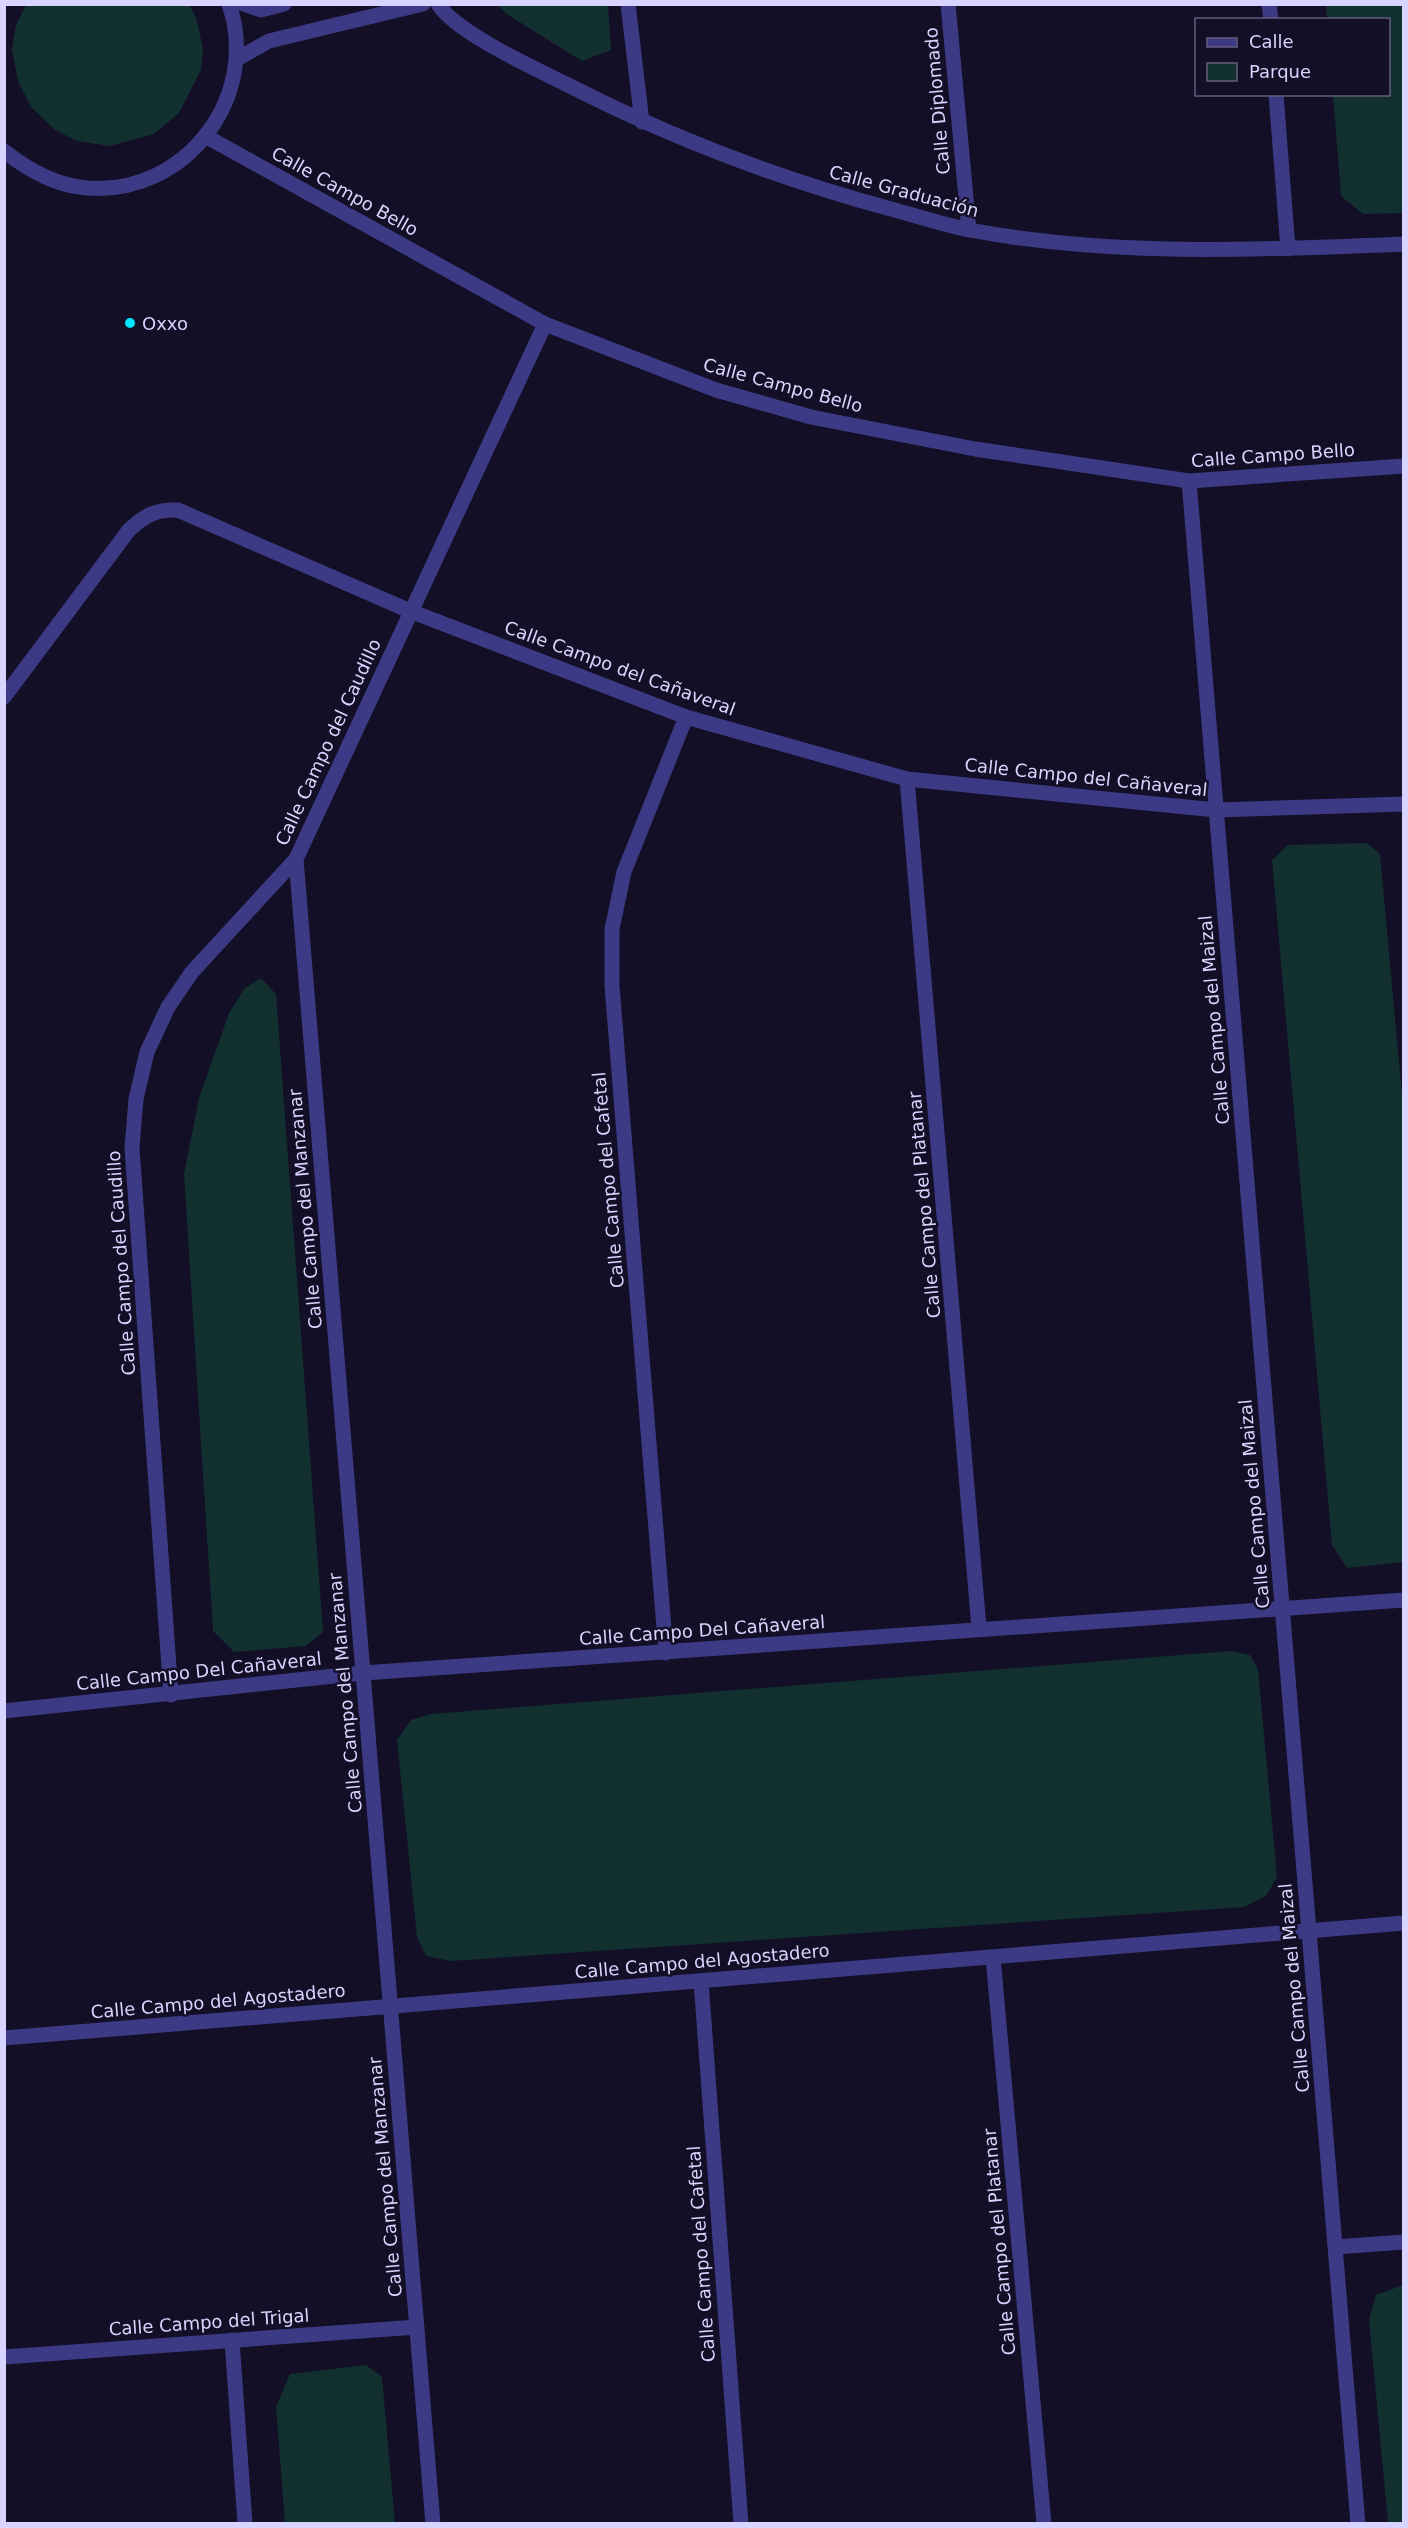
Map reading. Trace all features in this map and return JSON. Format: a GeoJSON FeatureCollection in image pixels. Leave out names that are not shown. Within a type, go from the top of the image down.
{"type":"FeatureCollection","features":[{"type":"Feature","properties":{"kind":"street"},"geometry":{"type":"LineString","coordinates":[[5,152],[43,177],[87,188],[132,185],[173,167],[207,137],[228,101],[237,59],[234,18],[230,4]]}},
{"type":"Feature","properties":{"kind":"street"},"geometry":{"type":"LineString","coordinates":[[243,4],[261,10],[284,4]]}},
{"type":"Feature","properties":{"kind":"street"},"geometry":{"type":"LineString","coordinates":[[237,59],[268,41],[423,4]]}},
{"type":"Feature","properties":{"kind":"street","name":"Calle Graduación"},"geometry":{"type":"LineString","coordinates":[[438,4],[464,27],[509,56],[642,123],[824,191],[969,230],[1051,242],[1124,248],[1288,249],[1404,244]]}},
{"type":"Feature","properties":{"kind":"street"},"geometry":{"type":"LineString","coordinates":[[628,4],[642,123]]}},
{"type":"Feature","properties":{"kind":"street","name":"Calle Diplomado"},"geometry":{"type":"LineString","coordinates":[[948,4],[969,230]]}},
{"type":"Feature","properties":{"kind":"street"},"geometry":{"type":"LineString","coordinates":[[1276,96],[1288,249]]}},
{"type":"Feature","properties":{"kind":"street","name":"Calle Campo Bello"},"geometry":{"type":"LineString","coordinates":[[207,137],[544,324],[716,390],[811,417],[975,449],[1189,481],[1404,466]]}},
{"type":"Feature","properties":{"kind":"street","name":"Calle Campo del Caudillo"},"geometry":{"type":"LineString","coordinates":[[171,1695],[132,1148],[136,1099],[147,1052],[168,1007],[192,972],[296,859],[544,324]]}},
{"type":"Feature","properties":{"kind":"street","name":"Calle Campo del Maizal"},"geometry":{"type":"LineString","coordinates":[[1189,481],[1358,2523]]}},
{"type":"Feature","properties":{"kind":"street","name":"Calle Campo del Cañaveral"},"geometry":{"type":"LineString","coordinates":[[4,697],[129,530],[144,516],[160,509],[178,510],[410,611],[686,717],[907,779],[1216,810],[1404,804]]}},
{"type":"Feature","properties":{"kind":"street","name":"Calle Campo del Cafetal"},"geometry":{"type":"LineString","coordinates":[[666,1653],[612,986],[612,929],[624,872],[686,717]]}},
{"type":"Feature","properties":{"kind":"street","name":"Calle Campo del Platanar"},"geometry":{"type":"LineString","coordinates":[[907,779],[979,1628]]}},
{"type":"Feature","properties":{"kind":"street","name":"Calle Campo del Manzanar"},"geometry":{"type":"LineString","coordinates":[[296,859],[433,2523]]}},
{"type":"Feature","properties":{"kind":"street","name":"Calle Campo Del Cañaveral"},"geometry":{"type":"LineString","coordinates":[[4,1712],[363,1673],[1404,1600]]}},
{"type":"Feature","properties":{"kind":"street","name":"Calle Campo del Agostadero"},"geometry":{"type":"LineString","coordinates":[[4,2038],[1404,1923]]}},
{"type":"Feature","properties":{"kind":"street","name":"Calle Campo del Platanar"},"geometry":{"type":"LineString","coordinates":[[993,1957],[1044,2523]]}},
{"type":"Feature","properties":{"kind":"street","name":"Calle Campo del Cafetal"},"geometry":{"type":"LineString","coordinates":[[701,1981],[741,2523]]}},
{"type":"Feature","properties":{"kind":"street"},"geometry":{"type":"LineString","coordinates":[[1335,2247],[1404,2242]]}},
{"type":"Feature","properties":{"kind":"street","name":"Calle Campo del Trigal"},"geometry":{"type":"LineString","coordinates":[[4,2357],[417,2327]]}},
{"type":"Feature","properties":{"kind":"street"},"geometry":{"type":"LineString","coordinates":[[232,2340],[245,2523]]}},
{"type":"Feature","properties":{"kind":"green space"},"geometry":{"type":"Polygon","coordinates":[[[26,5],[189,5],[196,17],[203,49],[201,70],[179,113],[154,134],[110,146],[77,141],[55,130],[31,107],[18,81],[12,49],[16,25],[26,5]]]}},
{"type":"Feature","properties":{"kind":"green space"},"geometry":{"type":"Polygon","coordinates":[[[497,5],[608,5],[611,50],[582,61],[507,14],[497,5]]]}},
{"type":"Feature","properties":{"kind":"green space"},"geometry":{"type":"Polygon","coordinates":[[[1326,5],[1403,5],[1403,213],[1363,214],[1341,196],[1333,96],[1390,96],[1390,18],[1327,18],[1326,5]]]}},
{"type":"Feature","properties":{"kind":"green space"},"geometry":{"type":"Polygon","coordinates":[[[1367,843],[1380,854],[1404,1117],[1404,1562],[1347,1568],[1332,1545],[1272,860],[1288,845],[1367,843]]]}},
{"type":"Feature","properties":{"kind":"green space"},"geometry":{"type":"Polygon","coordinates":[[[261,978],[276,994],[323,1632],[306,1646],[234,1652],[213,1631],[184,1174],[199,1098],[229,1013],[245,988],[261,978]]]}},
{"type":"Feature","properties":{"kind":"green space"},"geometry":{"type":"Polygon","coordinates":[[[1231,1651],[1250,1655],[1258,1669],[1277,1877],[1266,1896],[1244,1907],[451,1961],[426,1956],[417,1937],[397,1740],[411,1720],[431,1714],[1231,1651]]]}},
{"type":"Feature","properties":{"kind":"green space"},"geometry":{"type":"Polygon","coordinates":[[[1403,2285],[1403,2523],[1388,2523],[1369,2319],[1376,2295],[1403,2285]]]}},
{"type":"Feature","properties":{"kind":"green space"},"geometry":{"type":"Polygon","coordinates":[[[366,2365],[382,2377],[395,2523],[285,2523],[276,2407],[290,2374],[366,2365]]]}},
{"type":"Feature","properties":{"kind":"place","name":"Oxxo"},"geometry":{"type":"Point","coordinates":[130,323]}}]}
